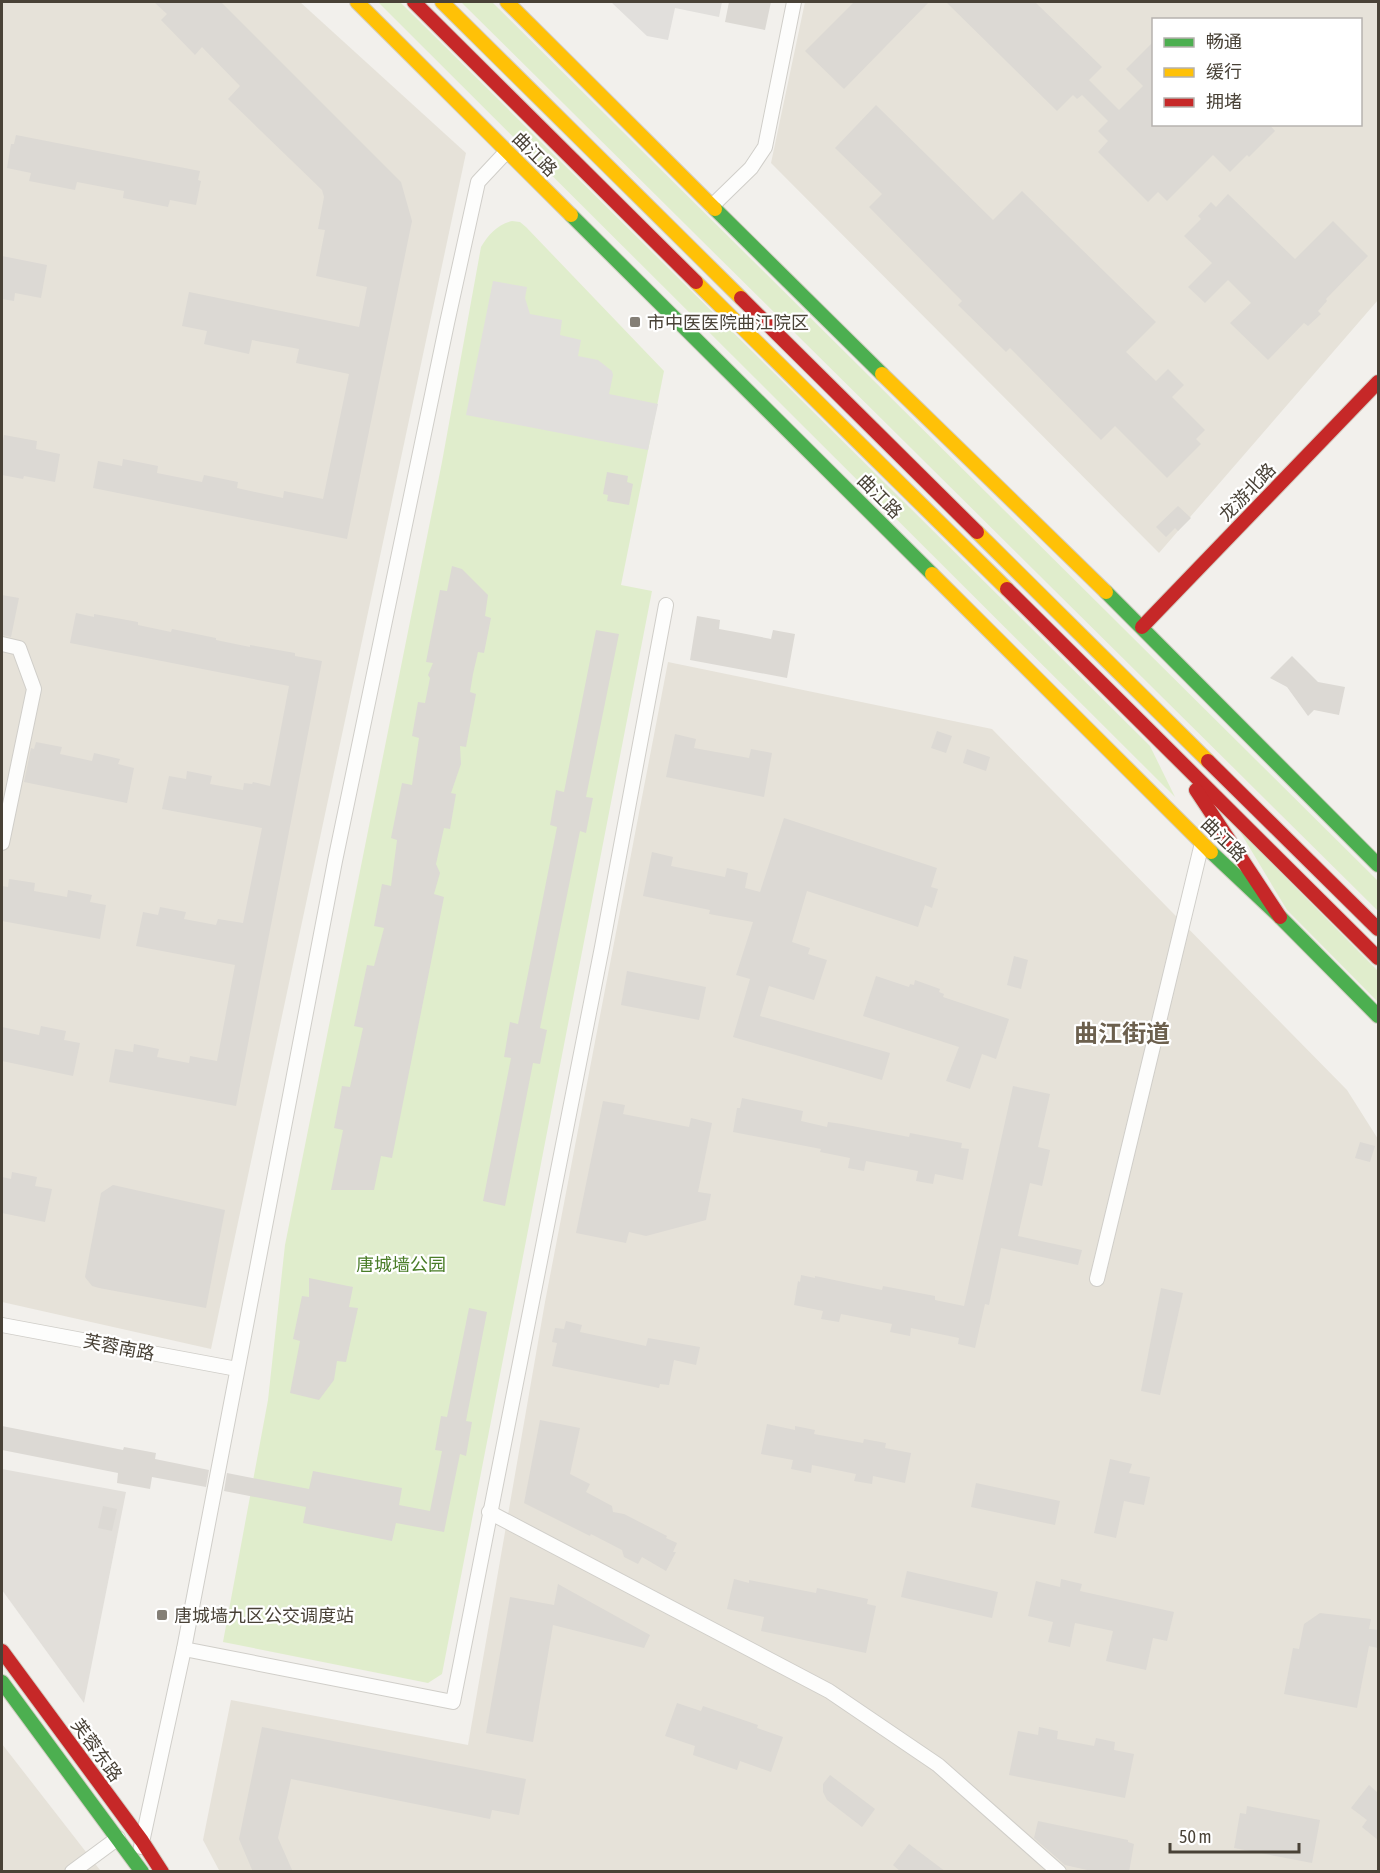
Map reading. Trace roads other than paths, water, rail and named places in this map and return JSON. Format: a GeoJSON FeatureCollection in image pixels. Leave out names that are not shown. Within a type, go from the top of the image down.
{"type":"FeatureCollection","features":[{"type":"Feature","properties":{"kind":"main road","name":"曲江路"},"geometry":{"type":"LineString","coordinates":[[357,2],[1378,1016]]}},
{"type":"Feature","properties":{"kind":"main road","name":"曲江路"},"geometry":{"type":"LineString","coordinates":[[414,2],[623,211],[1164,742],[1378,958]]}},
{"type":"Feature","properties":{"kind":"main road"},"geometry":{"type":"LineString","coordinates":[[442,2],[1378,929]]}},
{"type":"Feature","properties":{"kind":"main road"},"geometry":{"type":"LineString","coordinates":[[507,2],[819,313],[1142,627],[1378,865]]}},
{"type":"Feature","properties":{"kind":"main road","name":"龙游北路"},"geometry":{"type":"LineString","coordinates":[[1142,627],[1378,382]]}},
{"type":"Feature","properties":{"kind":"main road"},"geometry":{"type":"LineString","coordinates":[[1164,742],[1280,917]]}},
{"type":"Feature","properties":{"kind":"main road","name":"芙蓉东路"},"geometry":{"type":"LineString","coordinates":[[2,1651],[142,1841],[162,1872]]}},
{"type":"Feature","properties":{"kind":"main road","name":"芙蓉东路"},"geometry":{"type":"LineString","coordinates":[[2,1682],[141,1870]]}},
{"type":"Feature","properties":{"kind":"street"},"geometry":{"type":"LineString","coordinates":[[712,206],[752,168],[765,147],[794,2]]}},
{"type":"Feature","properties":{"kind":"street"},"geometry":{"type":"LineString","coordinates":[[141,1870],[142,1841],[184,1648],[349,791],[400,546],[478,182],[507,151]]}},
{"type":"Feature","properties":{"kind":"street"},"geometry":{"type":"LineString","coordinates":[[184,1648],[453,1702],[600,959],[666,605]]}},
{"type":"Feature","properties":{"kind":"street"},"geometry":{"type":"LineString","coordinates":[[2,644],[19,648],[34,689],[2,843]]}},
{"type":"Feature","properties":{"kind":"street"},"geometry":{"type":"LineString","coordinates":[[1097,1279],[1202,843]]}},
{"type":"Feature","properties":{"kind":"street","name":"芙蓉南路"},"geometry":{"type":"LineString","coordinates":[[2,1325],[237,1369]]}},
{"type":"Feature","properties":{"kind":"street"},"geometry":{"type":"LineString","coordinates":[[489,1512],[829,1691],[938,1765],[1059,1872]]}},
{"type":"Feature","properties":{"kind":"street"},"geometry":{"type":"LineString","coordinates":[[72,1872],[118,1838]]}},
{"type":"Feature","properties":{"kind":"place","name":"市中医医院曲江院区"},"geometry":{"type":"Point","coordinates":[635,322]}},
{"type":"Feature","properties":{"kind":"place","name":"唐城墙九区公交调度站"},"geometry":{"type":"Point","coordinates":[162,1615]}},
{"type":"Feature","properties":{"kind":"district","name":"曲江街道"},"geometry":{"type":"Point","coordinates":[1122,1033]}},
{"type":"Feature","properties":{"kind":"park label","name":"唐城墙公园"},"geometry":{"type":"Point","coordinates":[401,1264]}}]}
